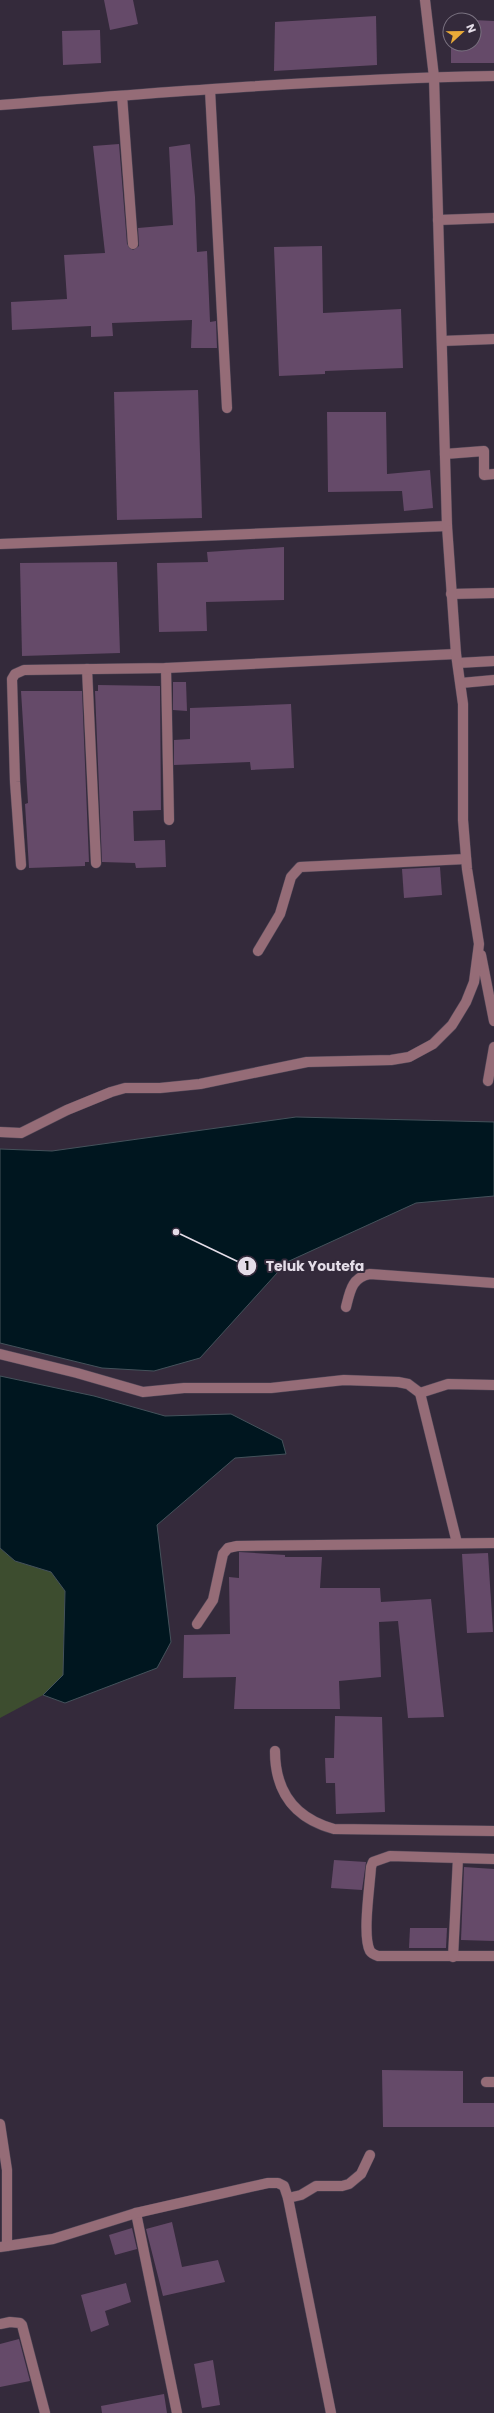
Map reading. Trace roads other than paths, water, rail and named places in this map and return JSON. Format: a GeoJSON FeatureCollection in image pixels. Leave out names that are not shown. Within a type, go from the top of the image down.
{"type":"FeatureCollection","features":[{"type":"Feature","properties":{"kind":"street"},"geometry":{"type":"LineString","coordinates":[[425,0],[434,77],[446,526],[457,659],[462,683],[466,859],[479,944],[494,1019]]}},
{"type":"Feature","properties":{"kind":"street"},"geometry":{"type":"LineString","coordinates":[[0,105],[210,90],[434,77],[494,76]]}},
{"type":"Feature","properties":{"kind":"street"},"geometry":{"type":"LineString","coordinates":[[210,90],[227,408]]}},
{"type":"Feature","properties":{"kind":"street"},"geometry":{"type":"LineString","coordinates":[[122,96],[133,244]]}},
{"type":"Feature","properties":{"kind":"street"},"geometry":{"type":"LineString","coordinates":[[438,220],[494,218]]}},
{"type":"Feature","properties":{"kind":"street"},"geometry":{"type":"LineString","coordinates":[[442,341],[494,339]]}},
{"type":"Feature","properties":{"kind":"street"},"geometry":{"type":"LineString","coordinates":[[444,454],[484,451],[484,475],[494,474]]}},
{"type":"Feature","properties":{"kind":"street"},"geometry":{"type":"LineString","coordinates":[[0,544],[446,526]]}},
{"type":"Feature","properties":{"kind":"street"},"geometry":{"type":"LineString","coordinates":[[451,594],[494,593]]}},
{"type":"Feature","properties":{"kind":"street"},"geometry":{"type":"LineString","coordinates":[[21,865],[15,782],[12,679],[15,674],[24,670],[166,668],[457,659],[494,661]]}},
{"type":"Feature","properties":{"kind":"street"},"geometry":{"type":"LineString","coordinates":[[166,668],[169,820]]}},
{"type":"Feature","properties":{"kind":"street"},"geometry":{"type":"LineString","coordinates":[[87,669],[96,863]]}},
{"type":"Feature","properties":{"kind":"street"},"geometry":{"type":"LineString","coordinates":[[462,683],[494,680]]}},
{"type":"Feature","properties":{"kind":"street"},"geometry":{"type":"LineString","coordinates":[[258,951],[280,914],[291,877],[300,867],[466,859]]}},
{"type":"Feature","properties":{"kind":"street"},"geometry":{"type":"LineString","coordinates":[[0,1132],[21,1133],[67,1110],[110,1092],[125,1088],[160,1088],[200,1084],[307,1062],[391,1060],[409,1057],[433,1044],[452,1025],[466,1002],[474,982],[479,944]]}},
{"type":"Feature","properties":{"kind":"street"},"geometry":{"type":"LineString","coordinates":[[488,1082],[494,1047]]}},
{"type":"Feature","properties":{"kind":"street"},"geometry":{"type":"LineString","coordinates":[[346,1307],[354,1282],[363,1275],[370,1274],[494,1283]]}},
{"type":"Feature","properties":{"kind":"street"},"geometry":{"type":"LineString","coordinates":[[0,1354],[143,1392],[184,1388],[271,1388],[344,1380],[398,1382],[408,1384],[420,1393],[457,1543]]}},
{"type":"Feature","properties":{"kind":"street"},"geometry":{"type":"LineString","coordinates":[[420,1393],[448,1384],[494,1385]]}},
{"type":"Feature","properties":{"kind":"street"},"geometry":{"type":"LineString","coordinates":[[197,1624],[213,1600],[223,1554],[228,1548],[237,1546],[494,1542]]}},
{"type":"Feature","properties":{"kind":"street"},"geometry":{"type":"LineString","coordinates":[[274,1751],[275,1771],[281,1789],[294,1807],[307,1817],[324,1826],[334,1829],[494,1831]]}},
{"type":"Feature","properties":{"kind":"street"},"geometry":{"type":"LineString","coordinates":[[494,1858],[390,1856],[373,1862],[367,1918],[369,1947],[371,1952],[378,1956],[494,1956]]}},
{"type":"Feature","properties":{"kind":"street"},"geometry":{"type":"LineString","coordinates":[[453,1957],[458,1858]]}},
{"type":"Feature","properties":{"kind":"street"},"geometry":{"type":"LineString","coordinates":[[0,2124],[7,2170],[3,2246],[53,2239],[136,2213],[268,2183],[278,2183],[284,2186],[288,2198],[331,2413]]}},
{"type":"Feature","properties":{"kind":"street"},"geometry":{"type":"LineString","coordinates":[[288,2198],[301,2195],[316,2186],[342,2186],[349,2184],[361,2174],[370,2155]]}},
{"type":"Feature","properties":{"kind":"street"},"geometry":{"type":"LineString","coordinates":[[136,2213],[177,2413]]}},
{"type":"Feature","properties":{"kind":"street"},"geometry":{"type":"LineString","coordinates":[[0,2324],[10,2322],[20,2323],[22,2325],[45,2413]]}},
{"type":"Feature","properties":{"kind":"water"},"geometry":{"type":"Polygon","coordinates":[[[296,1117],[494,1122],[494,1196],[416,1203],[287,1262],[200,1358],[154,1371],[102,1368],[0,1343],[0,1149],[52,1151],[296,1117]]]}},
{"type":"Feature","properties":{"kind":"water"},"geometry":{"type":"Polygon","coordinates":[[[0,1376],[94,1396],[165,1416],[231,1414],[282,1440],[286,1454],[235,1458],[157,1525],[171,1642],[157,1668],[65,1703],[43,1695],[63,1675],[65,1591],[51,1572],[15,1561],[0,1548],[0,1376]]]}},
{"type":"Feature","properties":{"kind":"place","name":"Teluk Youtefa"},"geometry":{"type":"Point","coordinates":[176,1232]}}]}
